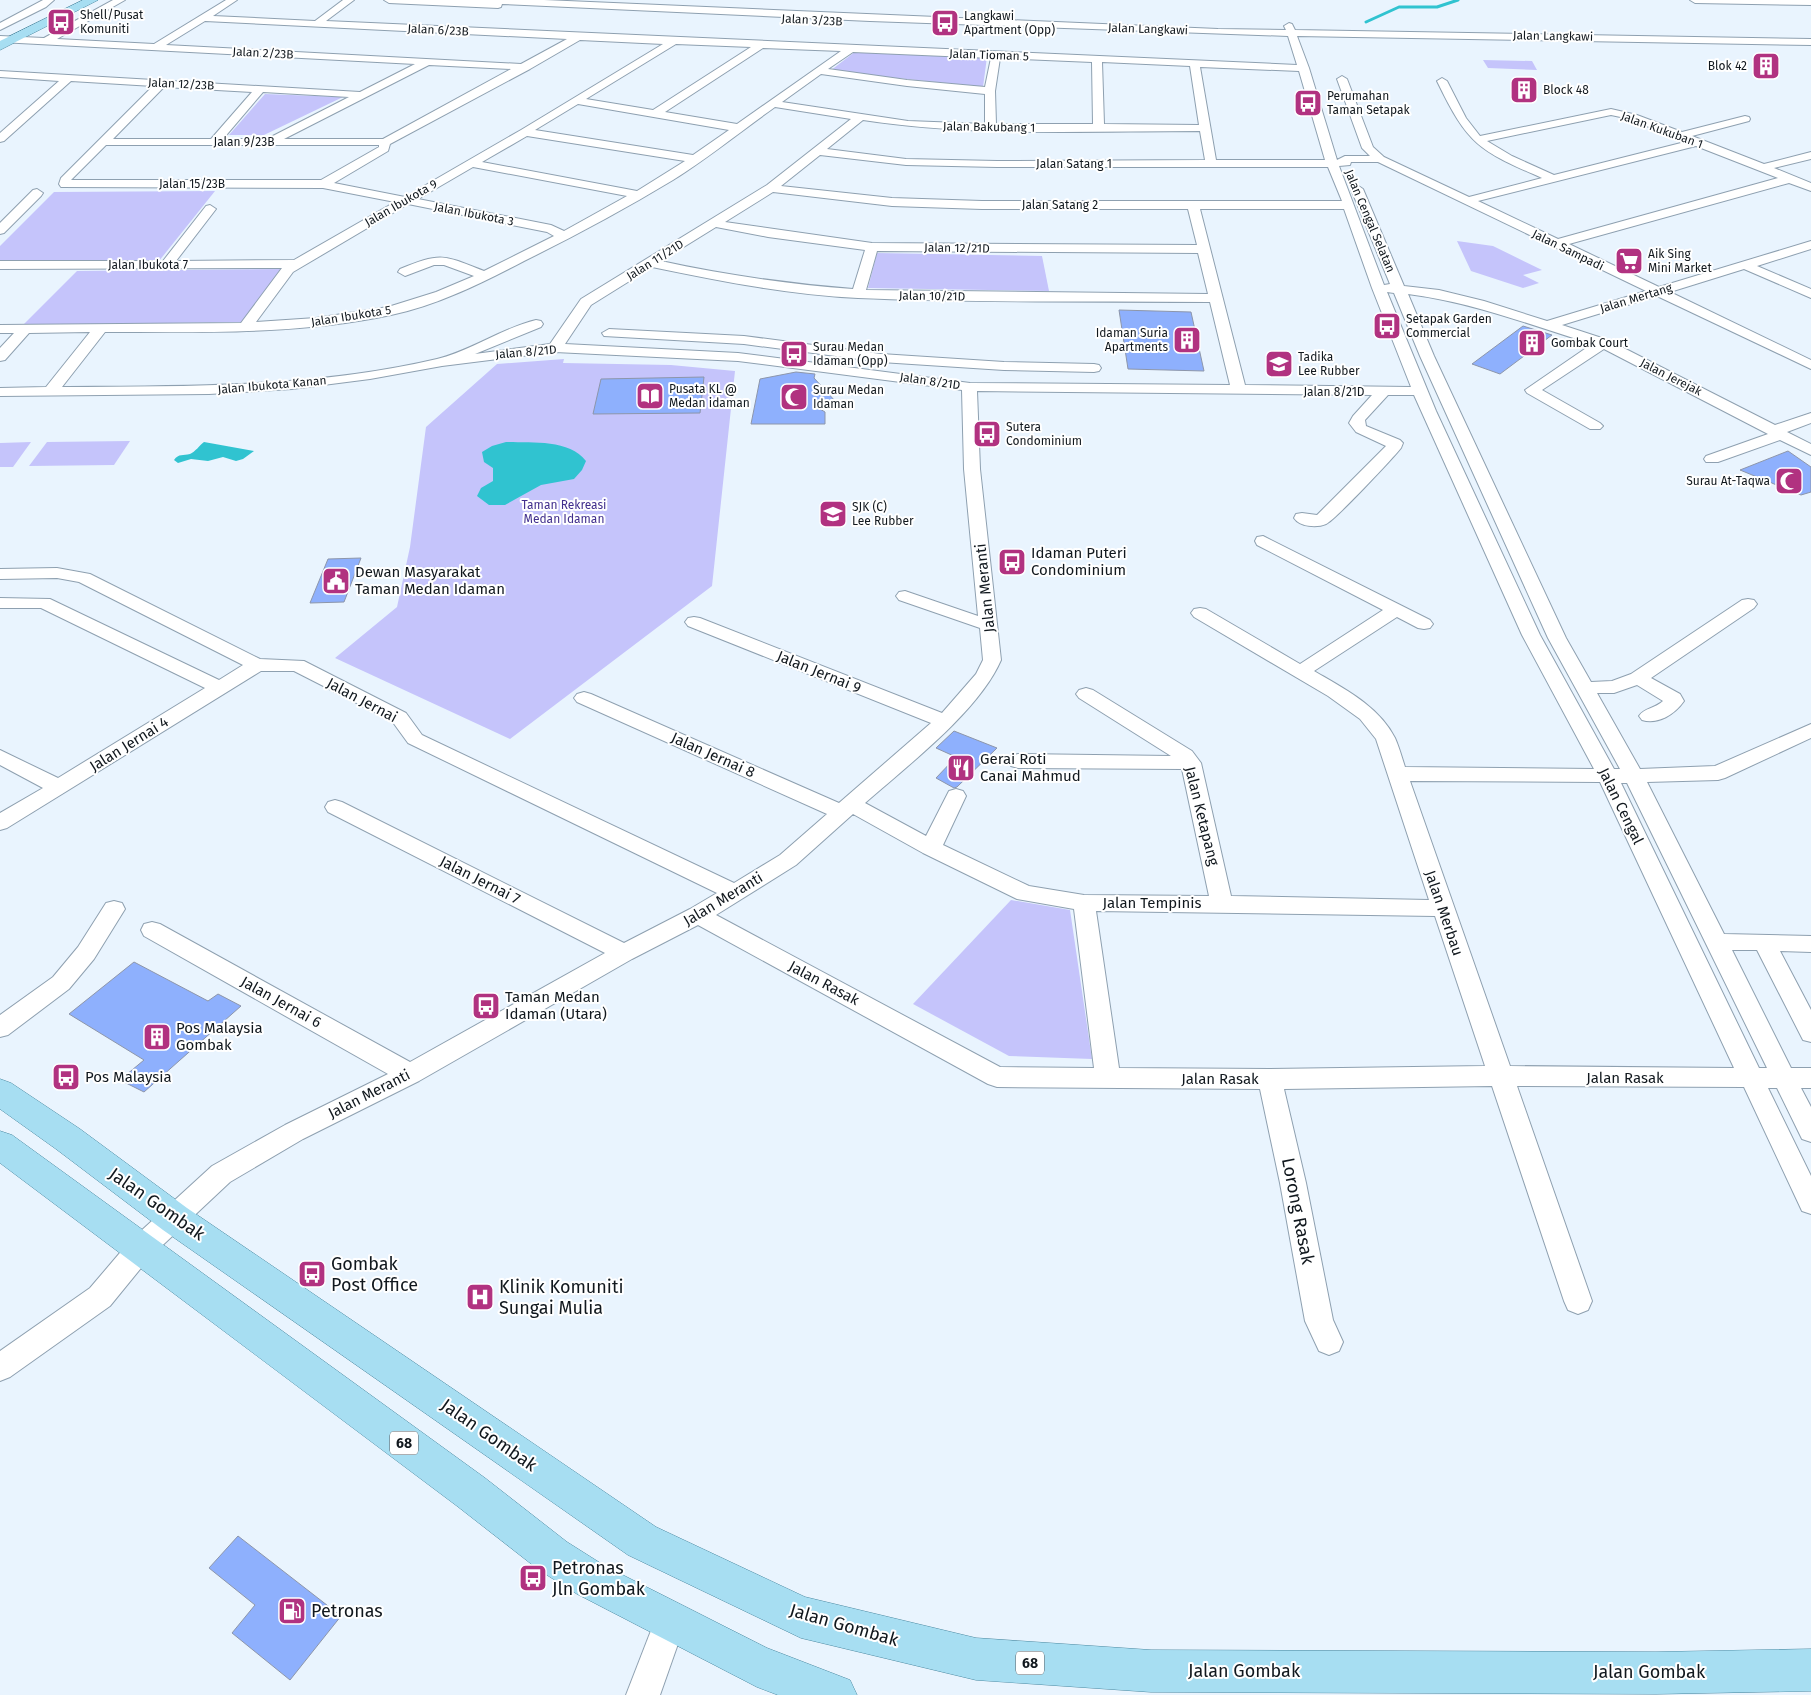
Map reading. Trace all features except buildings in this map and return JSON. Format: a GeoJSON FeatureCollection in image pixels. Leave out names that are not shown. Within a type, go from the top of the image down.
{"type":"FeatureCollection","features":[{"type":"Feature","properties":{"kind":"main road"},"geometry":{"type":"LineString","coordinates":[[0,46],[4,39],[74,0]]}},
{"type":"Feature","properties":{"kind":"main road"},"geometry":{"type":"LineString","coordinates":[[4,39],[92,0]]}},
{"type":"Feature","properties":{"kind":"main road","name":"Jalan Gombak"},"geometry":{"type":"LineString","coordinates":[[0,1092],[68,1139],[175,1219],[642,1541],[802,1617],[976,1659],[1151,1671],[1656,1673],[1811,1670]]}},
{"type":"Feature","properties":{"kind":"main road","name":"68"},"geometry":{"type":"LineString","coordinates":[[0,1145],[471,1492],[553,1556],[591,1580],[757,1666],[835,1695]]}},
{"type":"Feature","properties":{"kind":"street"},"geometry":{"type":"LineString","coordinates":[[0,27],[50,0]]}},
{"type":"Feature","properties":{"kind":"street"},"geometry":{"type":"LineString","coordinates":[[46,41],[120,0]]}},
{"type":"Feature","properties":{"kind":"street"},"geometry":{"type":"LineString","coordinates":[[138,46],[213,0]]}},
{"type":"Feature","properties":{"kind":"street"},"geometry":{"type":"LineString","coordinates":[[156,47],[232,0]]}},
{"type":"Feature","properties":{"kind":"street"},"geometry":{"type":"LineString","coordinates":[[318,23],[349,0]]}},
{"type":"Feature","properties":{"kind":"street","name":"Jalan 3/23B"},"geometry":{"type":"LineString","coordinates":[[389,0],[866,26],[1236,38]]}},
{"type":"Feature","properties":{"kind":"street","name":"Jalan Langkawi"},"geometry":{"type":"LineString","coordinates":[[485,0],[821,16],[866,26],[1218,32],[1291,30],[1626,30],[1774,33],[1811,37]]}},
{"type":"Feature","properties":{"kind":"street","name":"Jalan Langkawi"},"geometry":{"type":"LineString","coordinates":[[604,0],[1291,30]]}},
{"type":"Feature","properties":{"kind":"street"},"geometry":{"type":"LineString","coordinates":[[1695,0],[1811,2]]}},
{"type":"Feature","properties":{"kind":"street"},"geometry":{"type":"LineString","coordinates":[[752,6],[794,5]]}},
{"type":"Feature","properties":{"kind":"street"},"geometry":{"type":"LineString","coordinates":[[788,14],[808,8],[821,16]]}},
{"type":"Feature","properties":{"kind":"street","name":"Jalan 6/23B"},"geometry":{"type":"LineString","coordinates":[[202,18],[674,41]]}},
{"type":"Feature","properties":{"kind":"street"},"geometry":{"type":"LineString","coordinates":[[854,49],[866,26]]}},
{"type":"Feature","properties":{"kind":"street","name":"Jalan Cengal Selatan"},"geometry":{"type":"LineString","coordinates":[[1291,30],[1303,47]]}},
{"type":"Feature","properties":{"kind":"street","name":"Jalan Langkawi"},"geometry":{"type":"LineString","coordinates":[[1303,30],[1359,33],[1811,42]]}},
{"type":"Feature","properties":{"kind":"street","name":"Jalan Cengal Selatan"},"geometry":{"type":"LineString","coordinates":[[1303,30],[1304,68],[1452,410]]}},
{"type":"Feature","properties":{"kind":"street"},"geometry":{"type":"LineString","coordinates":[[1218,32],[1256,34],[1303,47]]}},
{"type":"Feature","properties":{"kind":"street"},"geometry":{"type":"LineString","coordinates":[[1319,43],[1339,36],[1359,33]]}},
{"type":"Feature","properties":{"kind":"street"},"geometry":{"type":"LineString","coordinates":[[323,184],[384,149],[384,142],[526,67],[578,37]]}},
{"type":"Feature","properties":{"kind":"street","name":"Jalan 2/23B"},"geometry":{"type":"LineString","coordinates":[[4,39],[526,67]]}},
{"type":"Feature","properties":{"kind":"street","name":"Jalan Tioman 5"},"geometry":{"type":"LineString","coordinates":[[674,41],[1304,68]]}},
{"type":"Feature","properties":{"kind":"street","name":"Jalan Ibukota 9"},"geometry":{"type":"LineString","coordinates":[[245,327],[288,269],[525,132],[674,41]]}},
{"type":"Feature","properties":{"kind":"street"},"geometry":{"type":"LineString","coordinates":[[655,114],[761,45]]}},
{"type":"Feature","properties":{"kind":"street","name":"Jalan Ibukota 5"},"geometry":{"type":"LineString","coordinates":[[0,329],[245,327],[316,322],[390,311],[441,295],[485,276],[640,195],[671,176],[854,49]]}},
{"type":"Feature","properties":{"kind":"street"},"geometry":{"type":"LineString","coordinates":[[991,128],[990,91],[996,55]]}},
{"type":"Feature","properties":{"kind":"street"},"geometry":{"type":"LineString","coordinates":[[1097,60],[1099,128]]}},
{"type":"Feature","properties":{"kind":"street"},"geometry":{"type":"LineString","coordinates":[[268,142],[427,62]]}},
{"type":"Feature","properties":{"kind":"street"},"geometry":{"type":"LineString","coordinates":[[1195,64],[1212,164]]}},
{"type":"Feature","properties":{"kind":"street"},"geometry":{"type":"LineString","coordinates":[[821,71],[907,83],[990,91]]}},
{"type":"Feature","properties":{"kind":"street","name":"Jalan 12/23B"},"geometry":{"type":"LineString","coordinates":[[0,74],[362,95]]}},
{"type":"Feature","properties":{"kind":"street"},"geometry":{"type":"LineString","coordinates":[[0,139],[68,78]]}},
{"type":"Feature","properties":{"kind":"street","name":"Jalan Sampadi"},"geometry":{"type":"LineString","coordinates":[[1342,79],[1368,148],[1380,159],[1811,366]]}},
{"type":"Feature","properties":{"kind":"street"},"geometry":{"type":"LineString","coordinates":[[1442,81],[1468,128],[1478,140],[1512,160],[1554,179]]}},
{"type":"Feature","properties":{"kind":"street"},"geometry":{"type":"LineString","coordinates":[[103,142],[162,83]]}},
{"type":"Feature","properties":{"kind":"street"},"geometry":{"type":"LineString","coordinates":[[214,142],[260,89]]}},
{"type":"Feature","properties":{"kind":"street"},"geometry":{"type":"LineString","coordinates":[[577,101],[739,128]]}},
{"type":"Feature","properties":{"kind":"street","name":"Jalan Bakubang 1"},"geometry":{"type":"LineString","coordinates":[[774,104],[908,124],[991,128],[1205,128]]}},
{"type":"Feature","properties":{"kind":"street","name":"Jalan Kukuban 1"},"geometry":{"type":"LineString","coordinates":[[1478,140],[1611,112],[1633,117],[1811,187]]}},
{"type":"Feature","properties":{"kind":"street","name":"Jalan 11/21D"},"geometry":{"type":"LineString","coordinates":[[555,348],[586,302],[772,188],[860,118]]}},
{"type":"Feature","properties":{"kind":"street"},"geometry":{"type":"LineString","coordinates":[[1681,136],[1745,119]]}},
{"type":"Feature","properties":{"kind":"street"},"geometry":{"type":"LineString","coordinates":[[525,132],[694,160]]}},
{"type":"Feature","properties":{"kind":"street","name":"Jalan 9/23B"},"geometry":{"type":"LineString","coordinates":[[103,142],[384,142]]}},
{"type":"Feature","properties":{"kind":"street","name":"Jalan 15/23B"},"geometry":{"type":"LineString","coordinates":[[103,142],[65,180],[65,184],[323,184]]}},
{"type":"Feature","properties":{"kind":"street"},"geometry":{"type":"LineString","coordinates":[[1466,201],[1697,142]]}},
{"type":"Feature","properties":{"kind":"street","name":"Jalan Satang 1"},"geometry":{"type":"LineString","coordinates":[[817,151],[906,162],[1345,165]]}},
{"type":"Feature","properties":{"kind":"street"},"geometry":{"type":"LineString","coordinates":[[1763,168],[1811,155]]}},
{"type":"Feature","properties":{"kind":"street","name":"Jalan Sampadi"},"geometry":{"type":"LineString","coordinates":[[1345,165],[1380,159]]}},
{"type":"Feature","properties":{"kind":"street"},"geometry":{"type":"LineString","coordinates":[[470,163],[640,195]]}},
{"type":"Feature","properties":{"kind":"street","name":"Jalan Cengal Selatan"},"geometry":{"type":"LineString","coordinates":[[1345,165],[1350,205],[1378,288],[1428,411]]}},
{"type":"Feature","properties":{"kind":"street"},"geometry":{"type":"LineString","coordinates":[[1556,244],[1789,179]]}},
{"type":"Feature","properties":{"kind":"street","name":"Jalan Ibukota 3"},"geometry":{"type":"LineString","coordinates":[[323,184],[551,230],[564,236]]}},
{"type":"Feature","properties":{"kind":"street","name":"Jalan Satang 2"},"geometry":{"type":"LineString","coordinates":[[772,188],[902,202],[982,206],[1350,205]]}},
{"type":"Feature","properties":{"kind":"street"},"geometry":{"type":"LineString","coordinates":[[0,230],[38,192]]}},
{"type":"Feature","properties":{"kind":"street"},"geometry":{"type":"LineString","coordinates":[[1193,205],[1239,390]]}},
{"type":"Feature","properties":{"kind":"street"},"geometry":{"type":"LineString","coordinates":[[166,265],[210,209]]}},
{"type":"Feature","properties":{"kind":"street","name":"Jalan 12/21D"},"geometry":{"type":"LineString","coordinates":[[713,223],[778,235],[872,247],[1204,249]]}},
{"type":"Feature","properties":{"kind":"street","name":"Jalan Mertang"},"geometry":{"type":"LineString","coordinates":[[1548,325],[1811,244]]}},
{"type":"Feature","properties":{"kind":"street"},"geometry":{"type":"LineString","coordinates":[[858,294],[872,247]]}},
{"type":"Feature","properties":{"kind":"street"},"geometry":{"type":"LineString","coordinates":[[405,272],[432,261],[446,262],[485,276]]}},
{"type":"Feature","properties":{"kind":"street","name":"Jalan 10/21D"},"geometry":{"type":"LineString","coordinates":[[652,263],[722,278],[784,287],[858,294],[1215,298]]}},
{"type":"Feature","properties":{"kind":"street","name":"Jalan Ibukota 7"},"geometry":{"type":"LineString","coordinates":[[0,265],[296,264]]}},
{"type":"Feature","properties":{"kind":"street"},"geometry":{"type":"LineString","coordinates":[[1745,265],[1811,294]]}},
{"type":"Feature","properties":{"kind":"street","name":"Jalan Jerejak"},"geometry":{"type":"LineString","coordinates":[[1378,288],[1398,288],[1439,294],[1548,325],[1603,343],[1811,450]]}},
{"type":"Feature","properties":{"kind":"street","name":"Jalan Ibukota Kanan"},"geometry":{"type":"LineString","coordinates":[[0,392],[209,390],[292,385],[370,375],[442,362],[536,324]]}},
{"type":"Feature","properties":{"kind":"street"},"geometry":{"type":"LineString","coordinates":[[50,392],[101,328]]}},
{"type":"Feature","properties":{"kind":"street"},"geometry":{"type":"LineString","coordinates":[[0,357],[25,329]]}},
{"type":"Feature","properties":{"kind":"street"},"geometry":{"type":"LineString","coordinates":[[609,333],[741,340],[881,358],[1004,366],[1094,368]]}},
{"type":"Feature","properties":{"kind":"street"},"geometry":{"type":"LineString","coordinates":[[735,357],[741,340]]}},
{"type":"Feature","properties":{"kind":"street"},"geometry":{"type":"LineString","coordinates":[[1595,426],[1532,390],[1603,343]]}},
{"type":"Feature","properties":{"kind":"street","name":"Jalan 8/21D"},"geometry":{"type":"LineString","coordinates":[[442,362],[555,348],[735,357],[970,387],[1419,392]]}},
{"type":"Feature","properties":{"kind":"street","name":"Jalan Meranti"},"geometry":{"type":"LineString","coordinates":[[0,1368],[100,1296],[140,1249],[175,1219],[221,1174],[294,1132],[410,1074],[624,953],[698,915],[788,860],[945,721],[985,676],[992,660],[972,469],[969,409],[970,387]]}},
{"type":"Feature","properties":{"kind":"street"},"geometry":{"type":"LineString","coordinates":[[1302,518],[1310,521],[1322,520],[1393,448],[1395,443],[1360,429],[1357,424],[1358,419],[1384,392]]}},
{"type":"Feature","properties":{"kind":"street","name":"Jalan Cengal"},"geometry":{"type":"LineString","coordinates":[[1452,410],[1557,638],[1634,776],[1811,1132]]}},
{"type":"Feature","properties":{"kind":"street","name":"Jalan Cengal"},"geometry":{"type":"LineString","coordinates":[[1428,411],[1531,635],[1607,775],[1811,1203]]}},
{"type":"Feature","properties":{"kind":"street"},"geometry":{"type":"LineString","coordinates":[[1712,459],[1811,418]]}},
{"type":"Feature","properties":{"kind":"street"},"geometry":{"type":"LineString","coordinates":[[1795,442],[1811,436]]}},
{"type":"Feature","properties":{"kind":"street"},"geometry":{"type":"LineString","coordinates":[[1263,541],[1424,624]]}},
{"type":"Feature","properties":{"kind":"street","name":"Jalan Jernai"},"geometry":{"type":"LineString","coordinates":[[0,574],[57,573],[84,578],[257,665],[297,665],[399,716],[415,739],[735,893]]}},
{"type":"Feature","properties":{"kind":"street"},"geometry":{"type":"LineString","coordinates":[[905,596],[988,625]]}},
{"type":"Feature","properties":{"kind":"street"},"geometry":{"type":"LineString","coordinates":[[0,604],[44,603],[220,688]]}},
{"type":"Feature","properties":{"kind":"street"},"geometry":{"type":"LineString","coordinates":[[1585,688],[1614,687],[1638,678],[1748,604]]}},
{"type":"Feature","properties":{"kind":"street"},"geometry":{"type":"LineString","coordinates":[[1300,672],[1397,610]]}},
{"type":"Feature","properties":{"kind":"street","name":"Jalan Merbau"},"geometry":{"type":"LineString","coordinates":[[1200,613],[1335,692],[1367,715],[1385,738],[1399,774],[1442,908],[1578,1301]]}},
{"type":"Feature","properties":{"kind":"street","name":"Jalan Jernai 9"},"geometry":{"type":"LineString","coordinates":[[694,622],[945,721]]}},
{"type":"Feature","properties":{"kind":"street","name":"Jalan Jernai 4"},"geometry":{"type":"LineString","coordinates":[[0,823],[257,665]]}},
{"type":"Feature","properties":{"kind":"street"},"geometry":{"type":"LineString","coordinates":[[1638,678],[1673,698],[1674,701],[1664,711],[1649,716]]}},
{"type":"Feature","properties":{"kind":"street","name":"Jalan Ketapang"},"geometry":{"type":"LineString","coordinates":[[1086,694],[1177,750],[1191,763],[1222,904]]}},
{"type":"Feature","properties":{"kind":"street","name":"Jalan Jernai 8"},"geometry":{"type":"LineString","coordinates":[[584,698],[845,808],[931,848]]}},
{"type":"Feature","properties":{"kind":"street"},"geometry":{"type":"LineString","coordinates":[[1399,774],[1634,776],[1718,774],[1811,730]]}},
{"type":"Feature","properties":{"kind":"street"},"geometry":{"type":"LineString","coordinates":[[0,757],[58,787]]}},
{"type":"Feature","properties":{"kind":"street"},"geometry":{"type":"LineString","coordinates":[[1018,761],[1191,763]]}},
{"type":"Feature","properties":{"kind":"street"},"geometry":{"type":"LineString","coordinates":[[931,848],[956,796]]}},
{"type":"Feature","properties":{"kind":"street","name":"Jalan Jernai 7"},"geometry":{"type":"LineString","coordinates":[[335,807],[624,953]]}},
{"type":"Feature","properties":{"kind":"street","name":"Jalan Tempinis"},"geometry":{"type":"LineString","coordinates":[[931,848],[1024,892],[1084,903],[1442,908]]}},
{"type":"Feature","properties":{"kind":"street"},"geometry":{"type":"LineString","coordinates":[[1084,903],[1108,1078]]}},
{"type":"Feature","properties":{"kind":"street"},"geometry":{"type":"LineString","coordinates":[[0,1028],[61,982],[86,953],[114,909]]}},
{"type":"Feature","properties":{"kind":"street","name":"Jalan Rasak"},"geometry":{"type":"LineString","coordinates":[[698,915],[997,1077],[1270,1079],[1500,1076],[1811,1078]]}},
{"type":"Feature","properties":{"kind":"street","name":"Jalan Jernai 6"},"geometry":{"type":"LineString","coordinates":[[152,930],[410,1074]]}},
{"type":"Feature","properties":{"kind":"street"},"geometry":{"type":"LineString","coordinates":[[1716,942],[1811,944]]}},
{"type":"Feature","properties":{"kind":"street"},"geometry":{"type":"LineString","coordinates":[[1764,942],[1811,1033]]}},
{"type":"Feature","properties":{"kind":"street","name":"Lorong Rasak"},"geometry":{"type":"LineString","coordinates":[[1270,1079],[1293,1183],[1319,1321],[1329,1342]]}},
{"type":"Feature","properties":{"kind":"street"},"geometry":{"type":"LineString","coordinates":[[643,1695],[670,1621]]}},
{"type":"Feature","properties":{"kind":"green space"},"geometry":{"type":"Polygon","coordinates":[[[856,51],[987,57],[983,87],[830,71],[856,51]]]}},
{"type":"Feature","properties":{"kind":"green space"},"geometry":{"type":"Polygon","coordinates":[[[1483,60],[1532,61],[1537,70],[1488,68],[1483,60]]]}},
{"type":"Feature","properties":{"kind":"green space"},"geometry":{"type":"Polygon","coordinates":[[[265,94],[343,97],[264,135],[229,135],[265,94]]]}},
{"type":"Feature","properties":{"kind":"green space"},"geometry":{"type":"Polygon","coordinates":[[[215,191],[159,261],[0,261],[0,246],[54,192],[215,191]]]}},
{"type":"Feature","properties":{"kind":"green space"},"geometry":{"type":"Polygon","coordinates":[[[1457,241],[1493,246],[1542,270],[1523,275],[1539,283],[1523,288],[1471,271],[1457,241]]]}},
{"type":"Feature","properties":{"kind":"green space"},"geometry":{"type":"Polygon","coordinates":[[[877,253],[1042,256],[1049,291],[868,288],[877,253]]]}},
{"type":"Feature","properties":{"kind":"green space"},"geometry":{"type":"Polygon","coordinates":[[[282,269],[242,322],[23,325],[77,271],[282,269]]]}},
{"type":"Feature","properties":{"kind":"green space","name":"Taman Rekreasi Medan Idaman"},"geometry":{"type":"Polygon","coordinates":[[[564,359],[563,363],[671,365],[735,371],[712,586],[510,739],[335,658],[397,607],[410,547],[426,427],[497,364],[564,359]]]}},
{"type":"Feature","properties":{"kind":"green space"},"geometry":{"type":"Polygon","coordinates":[[[130,441],[114,465],[29,466],[47,442],[130,441]]]}},
{"type":"Feature","properties":{"kind":"green space"},"geometry":{"type":"Polygon","coordinates":[[[31,442],[13,467],[0,467],[0,443],[31,442]]]}},
{"type":"Feature","properties":{"kind":"green space"},"geometry":{"type":"Polygon","coordinates":[[[1011,900],[1070,910],[1092,1059],[1009,1056],[913,1004],[1011,900]]]}},
{"type":"Feature","properties":{"kind":"shaded area"},"geometry":{"type":"Polygon","coordinates":[[[204,442],[254,451],[243,459],[236,461],[223,457],[208,461],[191,459],[178,463],[174,460],[179,456],[192,453],[204,442]]]}},
{"type":"Feature","properties":{"kind":"shaded area"},"geometry":{"type":"Polygon","coordinates":[[[506,442],[560,446],[579,454],[586,461],[582,470],[574,479],[541,485],[505,505],[489,505],[477,496],[481,488],[493,481],[493,468],[484,462],[482,452],[492,446],[506,442]]]}},
{"type":"Feature","properties":{"kind":"waterway"},"geometry":{"type":"LineString","coordinates":[[1366,22],[1399,7],[1437,7],[1458,0]]}},
{"type":"Feature","properties":{"kind":"place","name":"Shell/Pusat Komuniti"},"geometry":{"type":"Point","coordinates":[61,22]}},
{"type":"Feature","properties":{"kind":"place","name":"Langkawi Apartment (Opp)"},"geometry":{"type":"Point","coordinates":[945,23]}},
{"type":"Feature","properties":{"kind":"place","name":"Blok 42"},"geometry":{"type":"Point","coordinates":[1766,66]}},
{"type":"Feature","properties":{"kind":"place","name":"Block 48"},"geometry":{"type":"Point","coordinates":[1524,90]}},
{"type":"Feature","properties":{"kind":"place","name":"Perumahan Taman Setapak"},"geometry":{"type":"Point","coordinates":[1308,103]}},
{"type":"Feature","properties":{"kind":"place","name":"Aik Sing Mini Market"},"geometry":{"type":"Point","coordinates":[1629,261]}},
{"type":"Feature","properties":{"kind":"place","name":"Setapak Garden Commercial"},"geometry":{"type":"Point","coordinates":[1387,326]}},
{"type":"Feature","properties":{"kind":"place","name":"Idaman Suria Apartments"},"geometry":{"type":"Point","coordinates":[1187,340]}},
{"type":"Feature","properties":{"kind":"place","name":"Gombak Court"},"geometry":{"type":"Point","coordinates":[1532,343]}},
{"type":"Feature","properties":{"kind":"place","name":"Surau Medan Idaman (Opp)"},"geometry":{"type":"Point","coordinates":[794,354]}},
{"type":"Feature","properties":{"kind":"place","name":"Tadika Lee Rubber"},"geometry":{"type":"Point","coordinates":[1279,364]}},
{"type":"Feature","properties":{"kind":"place","name":"Pusata KL @ Medan idaman"},"geometry":{"type":"Point","coordinates":[650,396]}},
{"type":"Feature","properties":{"kind":"place","name":"Surau Medan Idaman"},"geometry":{"type":"Point","coordinates":[794,397]}},
{"type":"Feature","properties":{"kind":"place","name":"Sutera Condominium"},"geometry":{"type":"Point","coordinates":[987,434]}},
{"type":"Feature","properties":{"kind":"place","name":"Surau At-Taqwa"},"geometry":{"type":"Point","coordinates":[1789,481]}},
{"type":"Feature","properties":{"kind":"place","name":"SJK (C) Lee Rubber"},"geometry":{"type":"Point","coordinates":[833,514]}},
{"type":"Feature","properties":{"kind":"place","name":"Idaman Puteri Condominium"},"geometry":{"type":"Point","coordinates":[1012,562]}},
{"type":"Feature","properties":{"kind":"place","name":"Dewan Masyarakat Taman Medan Idaman"},"geometry":{"type":"Point","coordinates":[336,581]}},
{"type":"Feature","properties":{"kind":"place","name":"Gerai Roti Canai Mahmud"},"geometry":{"type":"Point","coordinates":[961,768]}},
{"type":"Feature","properties":{"kind":"place","name":"Taman Medan Idaman (Utara)"},"geometry":{"type":"Point","coordinates":[486,1006]}},
{"type":"Feature","properties":{"kind":"place","name":"Pos Malaysia Gombak"},"geometry":{"type":"Point","coordinates":[157,1037]}},
{"type":"Feature","properties":{"kind":"place","name":"Pos Malaysia"},"geometry":{"type":"Point","coordinates":[66,1077]}},
{"type":"Feature","properties":{"kind":"place","name":"Gombak Post Office"},"geometry":{"type":"Point","coordinates":[312,1274]}},
{"type":"Feature","properties":{"kind":"place","name":"Klinik Komuniti Sungai Mulia"},"geometry":{"type":"Point","coordinates":[480,1297]}},
{"type":"Feature","properties":{"kind":"place","name":"Petronas Jln Gombak"},"geometry":{"type":"Point","coordinates":[533,1578]}},
{"type":"Feature","properties":{"kind":"place","name":"Petronas"},"geometry":{"type":"Point","coordinates":[292,1611]}}]}
